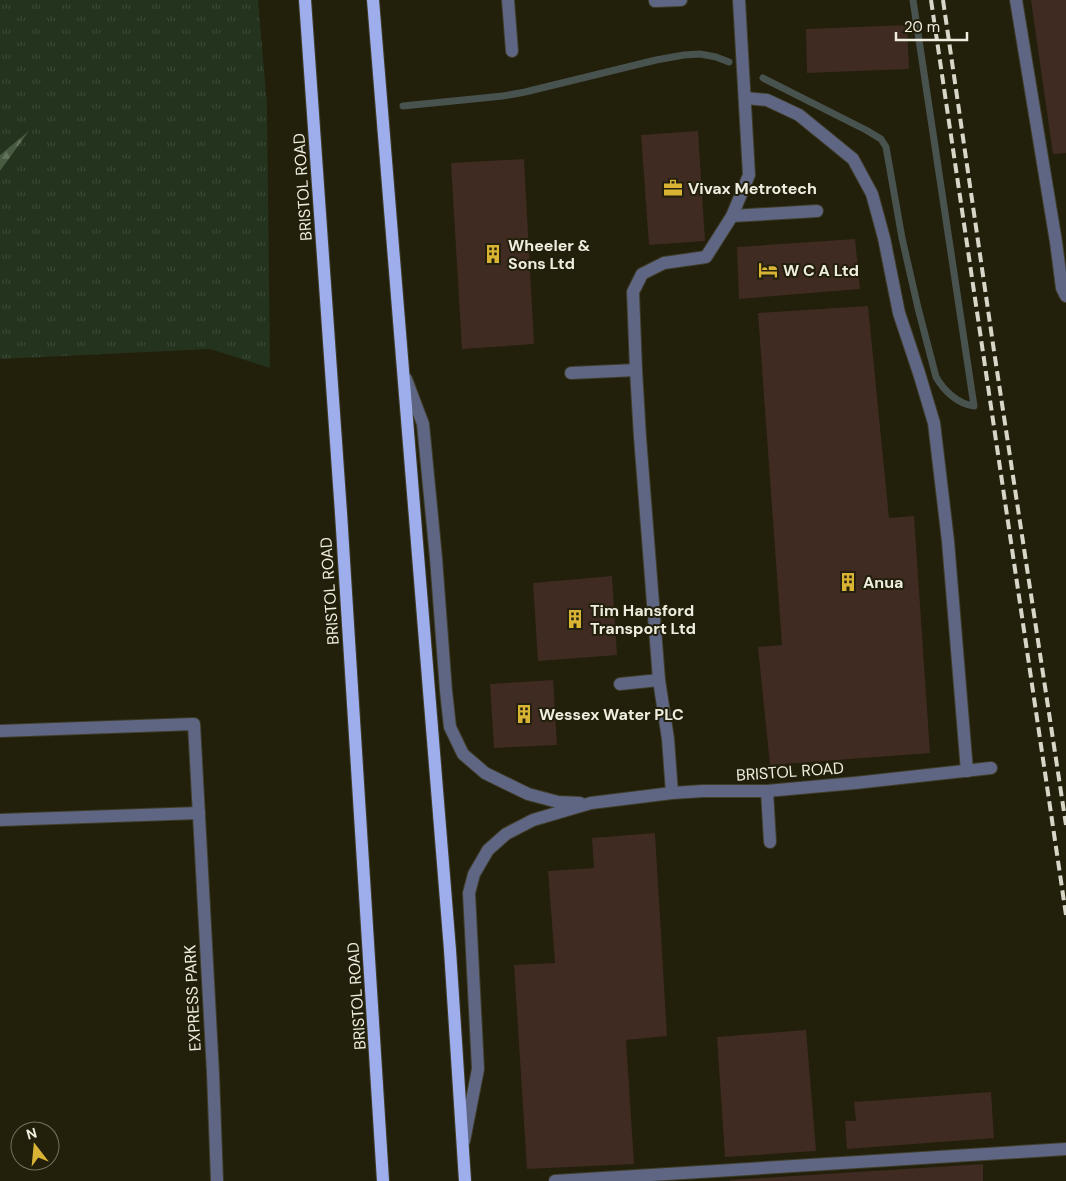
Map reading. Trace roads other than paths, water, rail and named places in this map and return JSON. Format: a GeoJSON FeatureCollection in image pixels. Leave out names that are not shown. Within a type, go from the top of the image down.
{"type":"FeatureCollection","features":[{"type":"Feature","properties":{"kind":"main road","name":"BRISTOL ROAD"},"geometry":{"type":"LineString","coordinates":[[305,0],[340,503],[383,1181]]}},
{"type":"Feature","properties":{"kind":"main road","name":"BRISTOL ROAD"},"geometry":{"type":"LineString","coordinates":[[373,0],[449,940],[465,1181]]}},
{"type":"Feature","properties":{"kind":"street"},"geometry":{"type":"LineString","coordinates":[[508,0],[512,51]]}},
{"type":"Feature","properties":{"kind":"street"},"geometry":{"type":"LineString","coordinates":[[655,1],[681,0]]}},
{"type":"Feature","properties":{"kind":"street"},"geometry":{"type":"LineString","coordinates":[[672,793],[668,739],[658,680],[636,370],[633,292],[642,274],[664,263],[706,257],[732,216],[750,175],[739,0]]}},
{"type":"Feature","properties":{"kind":"street"},"geometry":{"type":"LineString","coordinates":[[1017,5],[1061,241],[1062,288],[1066,296]]}},
{"type":"Feature","properties":{"kind":"street"},"geometry":{"type":"LineString","coordinates":[[745,98],[767,100],[799,115],[853,159],[872,194],[884,238],[899,313],[934,423],[948,541],[968,771]]}},
{"type":"Feature","properties":{"kind":"street"},"geometry":{"type":"LineString","coordinates":[[732,216],[817,211]]}},
{"type":"Feature","properties":{"kind":"street"},"geometry":{"type":"LineString","coordinates":[[571,373],[636,370]]}},
{"type":"Feature","properties":{"kind":"street","name":"BRISTOL ROAD"},"geometry":{"type":"LineString","coordinates":[[404,374],[422,424],[436,558],[450,727],[463,754],[485,773],[528,794],[558,802],[591,803],[672,793],[767,790],[855,783],[991,768]]}},
{"type":"Feature","properties":{"kind":"street"},"geometry":{"type":"LineString","coordinates":[[620,684],[658,680]]}},
{"type":"Feature","properties":{"kind":"street","name":"EXPRESS PARK"},"geometry":{"type":"LineString","coordinates":[[0,731],[194,724],[217,1181]]}},
{"type":"Feature","properties":{"kind":"street"},"geometry":{"type":"LineString","coordinates":[[767,790],[770,842]]}},
{"type":"Feature","properties":{"kind":"street","name":"BRISTOL ROAD"},"geometry":{"type":"LineString","coordinates":[[464,1146],[478,1069],[468,893],[474,874],[488,850],[506,834],[533,820],[591,803]]}},
{"type":"Feature","properties":{"kind":"street"},"geometry":{"type":"LineString","coordinates":[[0,820],[199,813]]}},
{"type":"Feature","properties":{"kind":"street"},"geometry":{"type":"LineString","coordinates":[[555,1181],[1066,1149]]}},
{"type":"Feature","properties":{"kind":"waterway"},"geometry":{"type":"LineString","coordinates":[[763,78],[881,139],[886,147],[902,238],[936,377],[952,396],[962,403],[974,406],[913,0]]}},
{"type":"Feature","properties":{"kind":"waterway"},"geometry":{"type":"LineString","coordinates":[[403,106],[503,96],[684,55],[700,54],[729,62]]}},
{"type":"Feature","properties":{"kind":"railway"},"geometry":{"type":"LineString","coordinates":[[931,0],[1066,915]]}},
{"type":"Feature","properties":{"kind":"railway"},"geometry":{"type":"LineString","coordinates":[[943,0],[1066,825]]}},
{"type":"Feature","properties":{"kind":"place","name":"Vivax Metrotech"},"geometry":{"type":"Point","coordinates":[673,188]}},
{"type":"Feature","properties":{"kind":"place","name":"Wheeler & Sons Ltd"},"geometry":{"type":"Point","coordinates":[493,254]}},
{"type":"Feature","properties":{"kind":"place","name":"W C A Ltd"},"geometry":{"type":"Point","coordinates":[768,270]}},
{"type":"Feature","properties":{"kind":"place","name":"Anua"},"geometry":{"type":"Point","coordinates":[848,582]}},
{"type":"Feature","properties":{"kind":"place","name":"Tim Hansford Transport Ltd"},"geometry":{"type":"Point","coordinates":[575,619]}},
{"type":"Feature","properties":{"kind":"place","name":"Wessex Water PLC"},"geometry":{"type":"Point","coordinates":[524,714]}}]}
